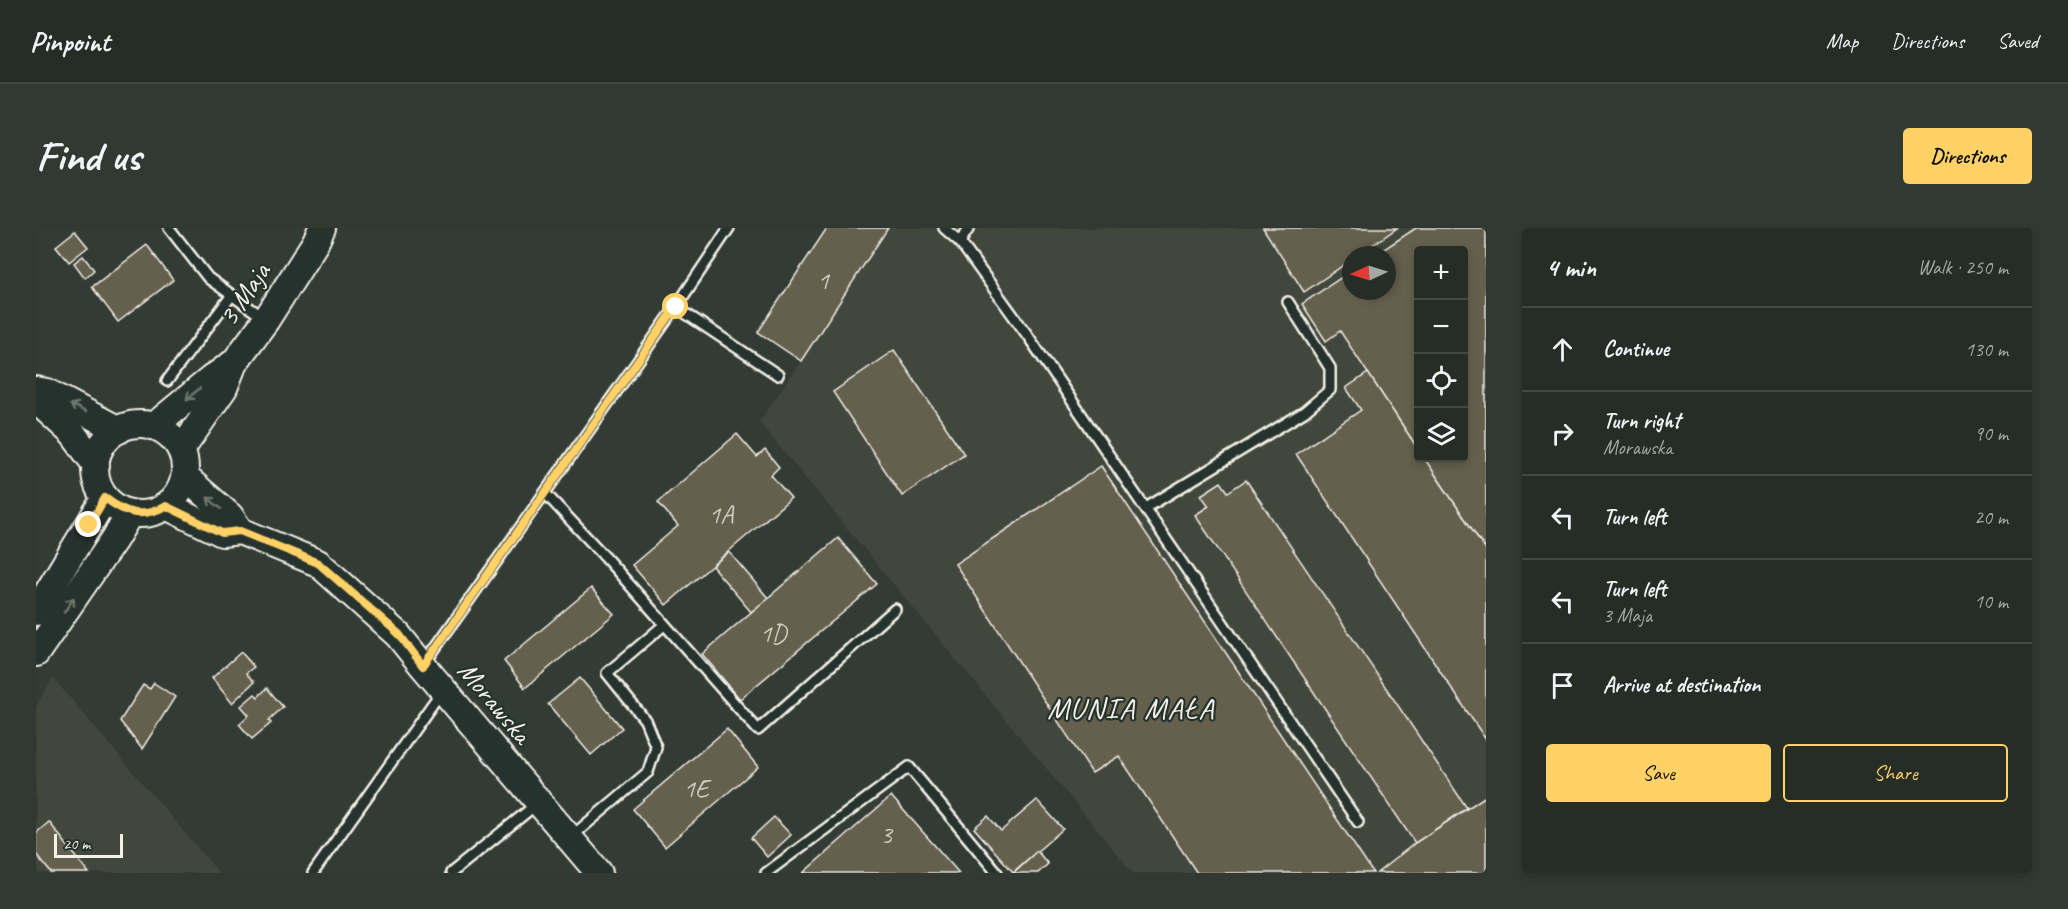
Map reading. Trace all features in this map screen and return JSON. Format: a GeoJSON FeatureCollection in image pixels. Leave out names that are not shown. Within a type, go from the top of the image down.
{"type":"FeatureCollection","features":[{"type":"Feature","properties":{"kind":"main road","name":"3 Maja"},"geometry":{"type":"LineString","coordinates":[[181,450],[224,388],[234,363],[266,320],[315,243],[322,228]]}},
{"type":"Feature","properties":{"kind":"main road","name":"3 Maja"},"geometry":{"type":"LineString","coordinates":[[152,426],[234,363]]}},
{"type":"Feature","properties":{"kind":"main road"},"geometry":{"type":"LineString","coordinates":[[36,390],[47,392],[119,430]]}},
{"type":"Feature","properties":{"kind":"main road"},"geometry":{"type":"LineString","coordinates":[[36,400],[73,434],[96,465]]}},
{"type":"Feature","properties":{"kind":"main road"},"geometry":{"type":"LineString","coordinates":[[139,424],[152,426],[164,431],[174,439],[185,462],[185,477],[175,498],[166,506],[154,512],[130,513],[118,508],[105,498],[96,478],[99,453],[105,442],[126,426],[139,424]]}},
{"type":"Feature","properties":{"kind":"main road","name":"Morawska"},"geometry":{"type":"LineString","coordinates":[[185,477],[231,516],[240,531]]}},
{"type":"Feature","properties":{"kind":"main road"},"geometry":{"type":"LineString","coordinates":[[36,612],[105,498]]}},
{"type":"Feature","properties":{"kind":"main road","name":"Morawska"},"geometry":{"type":"LineString","coordinates":[[166,506],[222,533],[240,531],[318,563],[399,634],[443,690],[599,873]]}},
{"type":"Feature","properties":{"kind":"main road"},"geometry":{"type":"LineString","coordinates":[[36,653],[130,513]]}},
{"type":"Feature","properties":{"kind":"lane"},"geometry":{"type":"LineString","coordinates":[[169,228],[208,278],[266,320]]}},
{"type":"Feature","properties":{"kind":"lane"},"geometry":{"type":"LineString","coordinates":[[423,666],[729,228]]}},
{"type":"Feature","properties":{"kind":"lane"},"geometry":{"type":"LineString","coordinates":[[944,228],[960,242],[1029,336],[1358,822]]}},
{"type":"Feature","properties":{"kind":"lane"},"geometry":{"type":"LineString","coordinates":[[960,242],[969,228]]}},
{"type":"Feature","properties":{"kind":"lane"},"geometry":{"type":"LineString","coordinates":[[167,381],[232,295]]}},
{"type":"Feature","properties":{"kind":"lane"},"geometry":{"type":"LineString","coordinates":[[1146,508],[1304,412],[1330,390],[1330,368],[1288,302]]}},
{"type":"Feature","properties":{"kind":"lane"},"geometry":{"type":"LineString","coordinates":[[676,307],[778,375]]}},
{"type":"Feature","properties":{"kind":"lane"},"geometry":{"type":"LineString","coordinates":[[545,493],[605,557],[758,730],[895,609]]}},
{"type":"Feature","properties":{"kind":"lane"},"geometry":{"type":"LineString","coordinates":[[569,838],[648,772],[656,747],[645,720],[607,673],[664,625]]}},
{"type":"Feature","properties":{"kind":"lane"},"geometry":{"type":"LineString","coordinates":[[313,873],[443,690]]}},
{"type":"Feature","properties":{"kind":"lane"},"geometry":{"type":"LineString","coordinates":[[766,873],[909,767],[997,873]]}},
{"type":"Feature","properties":{"kind":"lane"},"geometry":{"type":"LineString","coordinates":[[451,873],[538,803]]}},
{"type":"Feature","properties":{"kind":"shaded area"},"geometry":{"type":"Polygon","coordinates":[[[888,228],[1486,228],[1486,873],[1133,873],[759,422],[888,228]]]}},
{"type":"Feature","properties":{"kind":"shaded area"},"geometry":{"type":"Polygon","coordinates":[[[53,678],[219,873],[36,873],[36,707],[53,678]]]}},
{"type":"Feature","properties":{"kind":"building"},"geometry":{"type":"Polygon","coordinates":[[[827,228],[888,228],[801,361],[758,332],[827,228]]]}},
{"type":"Feature","properties":{"kind":"building"},"geometry":{"type":"Polygon","coordinates":[[[1263,228],[1397,228],[1371,246],[1342,246],[1342,266],[1304,292],[1263,228]]]}},
{"type":"Feature","properties":{"kind":"building"},"geometry":{"type":"Polygon","coordinates":[[[1416,228],[1486,228],[1486,550],[1427,462],[1468,462],[1468,246],[1414,246],[1414,443],[1340,331],[1326,341],[1302,304],[1342,277],[1342,300],[1396,300],[1396,246],[1389,246],[1416,228]]]}},
{"type":"Feature","properties":{"kind":"building"},"geometry":{"type":"Polygon","coordinates":[[[75,231],[88,247],[69,262],[56,246],[75,231]]]}},
{"type":"Feature","properties":{"kind":"building"},"geometry":{"type":"Polygon","coordinates":[[[147,245],[173,280],[118,322],[92,287],[147,245]]]}},
{"type":"Feature","properties":{"kind":"building"},"geometry":{"type":"Polygon","coordinates":[[[83,256],[94,270],[85,278],[74,263],[83,256]]]}},
{"type":"Feature","properties":{"kind":"building"},"geometry":{"type":"Polygon","coordinates":[[[894,350],[964,454],[902,496],[833,392],[894,350]]]}},
{"type":"Feature","properties":{"kind":"building"},"geometry":{"type":"Polygon","coordinates":[[[1368,373],[1414,443],[1414,462],[1427,462],[1486,550],[1486,740],[1296,454],[1361,410],[1346,388],[1368,373]]]}},
{"type":"Feature","properties":{"kind":"building"},"geometry":{"type":"Polygon","coordinates":[[[737,434],[757,457],[765,450],[779,467],[771,475],[791,498],[666,605],[632,565],[678,526],[658,502],[737,434]]]}},
{"type":"Feature","properties":{"kind":"building"},"geometry":{"type":"Polygon","coordinates":[[[1101,466],[1373,873],[1197,873],[1119,756],[1092,773],[955,564],[1101,466]]]}},
{"type":"Feature","properties":{"kind":"building"},"geometry":{"type":"Polygon","coordinates":[[[1246,480],[1467,808],[1415,843],[1195,515],[1209,506],[1201,495],[1221,482],[1228,492],[1246,480]]]}},
{"type":"Feature","properties":{"kind":"building"},"geometry":{"type":"Polygon","coordinates":[[[838,538],[877,584],[740,699],[702,654],[838,538]]]}},
{"type":"Feature","properties":{"kind":"building"},"geometry":{"type":"Polygon","coordinates":[[[729,552],[768,598],[751,612],[712,566],[729,552]]]}},
{"type":"Feature","properties":{"kind":"building"},"geometry":{"type":"Polygon","coordinates":[[[591,588],[614,614],[525,688],[504,661],[591,588]]]}},
{"type":"Feature","properties":{"kind":"building"},"geometry":{"type":"Polygon","coordinates":[[[241,652],[254,667],[246,673],[254,682],[232,703],[212,678],[241,652]]]}},
{"type":"Feature","properties":{"kind":"building"},"geometry":{"type":"Polygon","coordinates":[[[580,678],[622,728],[591,755],[548,704],[580,678]]]}},
{"type":"Feature","properties":{"kind":"building"},"geometry":{"type":"Polygon","coordinates":[[[154,683],[175,697],[142,749],[120,721],[143,685],[150,689],[154,683]]]}},
{"type":"Feature","properties":{"kind":"building"},"geometry":{"type":"Polygon","coordinates":[[[267,688],[283,707],[269,720],[271,723],[252,739],[239,724],[249,715],[241,706],[255,694],[258,697],[267,688]]]}},
{"type":"Feature","properties":{"kind":"building"},"geometry":{"type":"Polygon","coordinates":[[[727,729],[758,767],[665,847],[633,809],[727,729]]]}},
{"type":"Feature","properties":{"kind":"building"},"geometry":{"type":"Polygon","coordinates":[[[891,796],[959,873],[803,873],[891,796]]]}},
{"type":"Feature","properties":{"kind":"building"},"geometry":{"type":"Polygon","coordinates":[[[1486,796],[1486,873],[1377,873],[1415,843],[1486,796]]]}},
{"type":"Feature","properties":{"kind":"building"},"geometry":{"type":"Polygon","coordinates":[[[1037,800],[1063,829],[1013,872],[974,828],[988,816],[1001,831],[1037,800]]]}},
{"type":"Feature","properties":{"kind":"building"},"geometry":{"type":"Polygon","coordinates":[[[774,817],[791,835],[767,857],[751,838],[774,817]]]}},
{"type":"Feature","properties":{"kind":"building"},"geometry":{"type":"Polygon","coordinates":[[[49,822],[89,873],[51,873],[36,854],[36,833],[49,822]]]}},
{"type":"Feature","properties":{"kind":"building"},"geometry":{"type":"Polygon","coordinates":[[[1037,851],[1048,864],[1038,873],[1013,873],[1037,851]]]}},
{"type":"Feature","properties":{"kind":"district","name":"MUNIA MAŁA"},"geometry":{"type":"Point","coordinates":[1131,708]}},
{"type":"Feature","properties":{"kind":"route"},"geometry":{"type":"LineString","coordinates":[[89,525],[105,498],[118,508],[130,513],[154,512],[166,506],[222,533],[240,531],[318,563],[399,634],[423,666],[676,307]]}}]}
